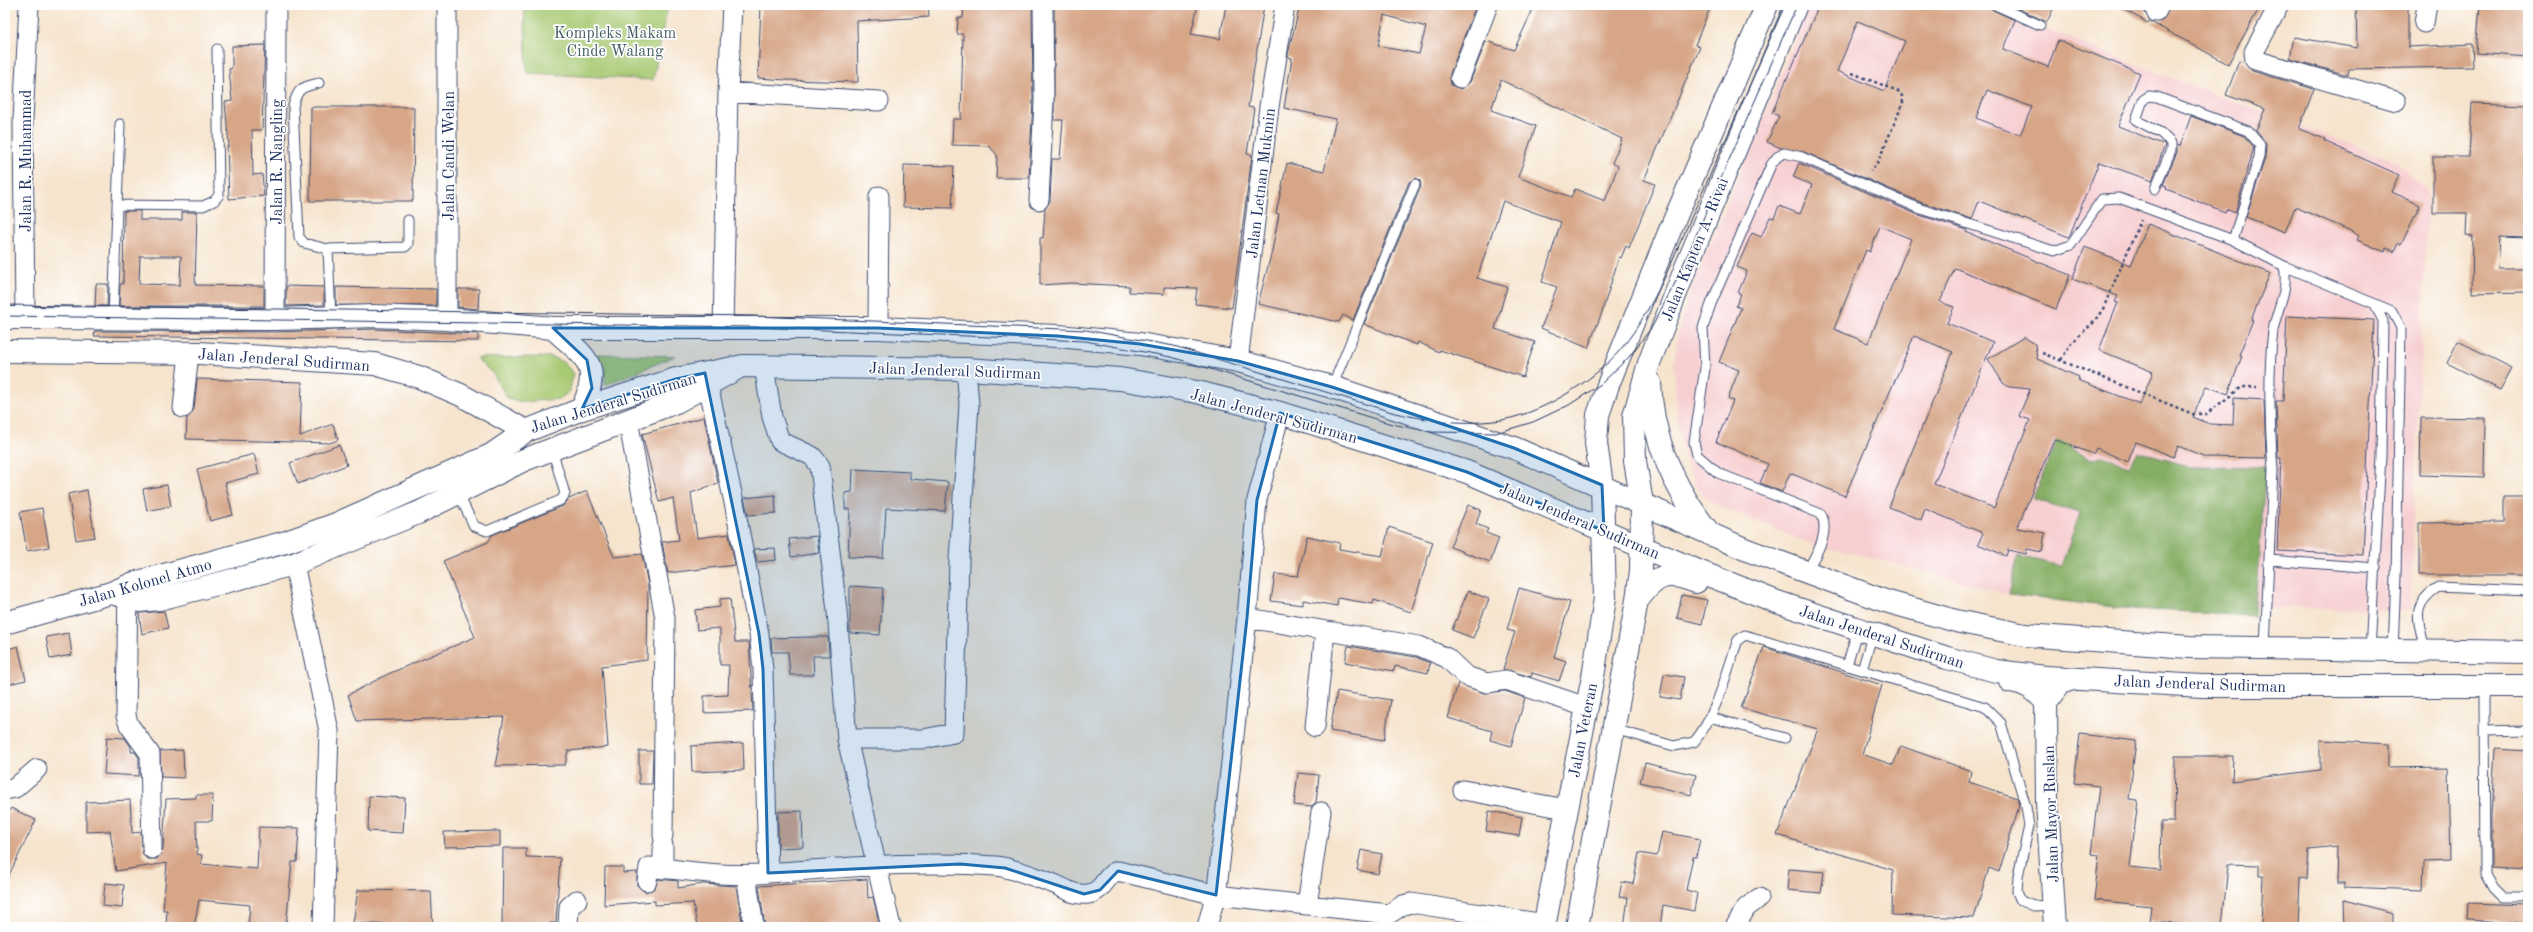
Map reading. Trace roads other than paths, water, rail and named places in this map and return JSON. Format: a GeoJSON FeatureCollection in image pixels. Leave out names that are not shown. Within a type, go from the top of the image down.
{"type":"FeatureCollection","features":[{"type":"Feature","properties":{"kind":"main road","name":"Jalan Kapten A. Rivai"},"geometry":{"type":"LineString","coordinates":[[1604,531],[1602,485],[1596,443],[1598,415],[1608,385],[1670,230],[1767,5]]}},
{"type":"Feature","properties":{"kind":"main road","name":"Jalan Kapten A. Rivai"},"geometry":{"type":"LineString","coordinates":[[1640,545],[1642,503],[1635,461],[1634,416],[1649,363],[1686,267],[1796,5]]}},
{"type":"Feature","properties":{"kind":"main road"},"geometry":{"type":"LineString","coordinates":[[15,318],[275,319],[374,316],[447,319],[553,328],[878,328],[1095,339],[1140,344],[1238,361],[1332,386],[1514,448],[1602,485],[1711,535],[1806,573],[1892,603],[1956,621],[2025,635],[2189,647],[2425,652],[2528,652]]}},
{"type":"Feature","properties":{"kind":"main road"},"geometry":{"type":"LineString","coordinates":[[553,328],[587,360],[591,373],[592,388],[582,409]]}},
{"type":"Feature","properties":{"kind":"main road","name":"Jalan Jenderal Sudirman"},"geometry":{"type":"LineString","coordinates":[[5,350],[188,353],[374,364],[419,377],[461,395],[526,431],[582,409],[676,379],[753,366],[966,369],[1120,379],[1197,392],[1280,413],[1467,472],[1604,531],[1777,602],[1947,658],[1996,671],[2073,678],[2202,686],[2528,686]]}},
{"type":"Feature","properties":{"kind":"main road"},"geometry":{"type":"LineString","coordinates":[[1649,363],[1651,411],[1662,452],[1680,492],[1693,513],[1711,535]]}},
{"type":"Feature","properties":{"kind":"main road"},"geometry":{"type":"LineString","coordinates":[[123,592],[140,601],[159,599],[294,564],[418,513],[524,460],[676,402],[708,385],[753,366]]}},
{"type":"Feature","properties":{"kind":"main road","name":"Jalan Kolonel Atmo"},"geometry":{"type":"LineString","coordinates":[[5,623],[123,592],[286,542],[336,524],[491,455],[526,431]]}},
{"type":"Feature","properties":{"kind":"main road","name":"Jalan Veteran"},"geometry":{"type":"LineString","coordinates":[[1544,926],[1586,707],[1605,598],[1604,531]]}},
{"type":"Feature","properties":{"kind":"main road","name":"Jalan Veteran"},"geometry":{"type":"LineString","coordinates":[[1577,927],[1612,728],[1637,601],[1641,571],[1640,545]]}},
{"type":"Feature","properties":{"kind":"main road"},"geometry":{"type":"LineString","coordinates":[[1637,601],[1657,578],[1675,575],[1782,614],[1863,640],[1947,670],[1982,679],[2025,684],[2035,690],[2046,702],[2060,683],[2073,678]]}},
{"type":"Feature","properties":{"kind":"main road","name":"Jalan Mayor Ruslan"},"geometry":{"type":"LineString","coordinates":[[2046,702],[2050,905],[2055,927]]}},
{"type":"Feature","properties":{"kind":"street","name":"Jalan R. Muhammad"},"geometry":{"type":"LineString","coordinates":[[15,318],[29,5]]}},
{"type":"Feature","properties":{"kind":"street","name":"Jalan R. Nangling"},"geometry":{"type":"LineString","coordinates":[[275,319],[276,5]]}},
{"type":"Feature","properties":{"kind":"street","name":"Jalan Candi Welan"},"geometry":{"type":"LineString","coordinates":[[447,5],[447,307]]}},
{"type":"Feature","properties":{"kind":"street"},"geometry":{"type":"LineString","coordinates":[[723,329],[728,92],[732,5]]}},
{"type":"Feature","properties":{"kind":"street"},"geometry":{"type":"LineString","coordinates":[[1039,200],[1044,100],[1043,5]]}},
{"type":"Feature","properties":{"kind":"street","name":"Jalan Letnan Mukmin"},"geometry":{"type":"LineString","coordinates":[[1238,361],[1269,107],[1285,5]]}},
{"type":"Feature","properties":{"kind":"street"},"geometry":{"type":"LineString","coordinates":[[1460,78],[1488,5]]}},
{"type":"Feature","properties":{"kind":"street"},"geometry":{"type":"LineString","coordinates":[[2278,5],[2254,52],[2255,60],[2396,101]]}},
{"type":"Feature","properties":{"kind":"street"},"geometry":{"type":"LineString","coordinates":[[728,92],[879,101]]}},
{"type":"Feature","properties":{"kind":"street"},"geometry":{"type":"LineString","coordinates":[[878,328],[879,196]]}},
{"type":"Feature","properties":{"kind":"street"},"geometry":{"type":"LineString","coordinates":[[183,408],[188,353]]}},
{"type":"Feature","properties":{"kind":"street"},"geometry":{"type":"LineString","coordinates":[[753,366],[780,441],[812,456],[820,466],[837,611],[847,739],[891,927]]}},
{"type":"Feature","properties":{"kind":"street"},"geometry":{"type":"LineString","coordinates":[[847,739],[923,739],[954,733],[959,560],[969,404],[966,369]]}},
{"type":"Feature","properties":{"kind":"street"},"geometry":{"type":"LineString","coordinates":[[708,385],[735,507],[759,634],[763,669],[768,873]]}},
{"type":"Feature","properties":{"kind":"street"},"geometry":{"type":"LineString","coordinates":[[1206,927],[1216,895],[1247,618],[1257,500],[1280,413]]}},
{"type":"Feature","properties":{"kind":"street"},"geometry":{"type":"LineString","coordinates":[[628,420],[665,618],[663,869]]}},
{"type":"Feature","properties":{"kind":"street"},"geometry":{"type":"LineString","coordinates":[[294,564],[329,731],[323,927]]}},
{"type":"Feature","properties":{"kind":"street"},"geometry":{"type":"LineString","coordinates":[[123,592],[126,716],[129,725],[150,754],[152,850]]}},
{"type":"Feature","properties":{"kind":"street"},"geometry":{"type":"LineString","coordinates":[[1247,618],[1419,646],[1447,658],[1466,676],[1487,683],[1506,680],[1586,707]]}},
{"type":"Feature","properties":{"kind":"street"},"geometry":{"type":"LineString","coordinates":[[1315,727],[1325,631]]}},
{"type":"Feature","properties":{"kind":"street"},"geometry":{"type":"LineString","coordinates":[[5,790],[10,791],[15,788],[37,769]]}},
{"type":"Feature","properties":{"kind":"street"},"geometry":{"type":"LineString","coordinates":[[1463,790],[1566,809]]}},
{"type":"Feature","properties":{"kind":"street"},"geometry":{"type":"LineString","coordinates":[[1307,905],[1321,812]]}},
{"type":"Feature","properties":{"kind":"street"},"geometry":{"type":"LineString","coordinates":[[647,880],[649,867],[697,874],[746,875],[876,866],[960,864],[998,866],[1052,883],[1077,894],[1090,894],[1100,890],[1110,876],[1118,871],[1216,895],[1389,914],[1403,905],[1411,904],[1544,926]]}},
{"type":"Feature","properties":{"kind":"street"},"geometry":{"type":"LineString","coordinates":[[746,875],[754,927]]}},
{"type":"Feature","properties":{"kind":"street"},"geometry":{"type":"LineString","coordinates":[[1735,927],[1746,908],[1759,898]]}},
{"type":"Feature","properties":{"kind":"street"},"geometry":{"type":"LineString","coordinates":[[568,927],[568,907],[577,900]]}},
{"type":"Feature","properties":{"kind":"lane"},"geometry":{"type":"LineString","coordinates":[[1995,5],[2040,25]]}},
{"type":"Feature","properties":{"kind":"lane"},"geometry":{"type":"LineString","coordinates":[[117,205],[203,206],[214,201],[219,194],[216,49]]}},
{"type":"Feature","properties":{"kind":"lane"},"geometry":{"type":"LineString","coordinates":[[319,83],[303,87],[296,93],[293,106],[299,237],[304,243],[328,249],[405,247],[408,244],[408,220]]}},
{"type":"Feature","properties":{"kind":"lane"},"geometry":{"type":"LineString","coordinates":[[2155,189],[2171,150],[2171,143],[2161,133],[2136,120],[2143,100],[2149,96],[2157,97],[2248,131],[2260,145],[2259,157],[2233,240]]}},
{"type":"Feature","properties":{"kind":"lane"},"geometry":{"type":"LineString","coordinates":[[113,318],[120,124]]}},
{"type":"Feature","properties":{"kind":"lane"},"geometry":{"type":"LineString","coordinates":[[1806,573],[1825,529],[1821,514],[1718,473],[1707,466],[1697,455],[1694,442],[1705,368],[1704,328],[1711,304],[1771,165],[1777,157],[1784,153],[1792,153],[1918,208],[2054,251],[2071,245],[2102,199],[2119,198],[2233,240],[2284,266],[2392,311],[2401,328],[2393,651]]}},
{"type":"Feature","properties":{"kind":"lane"},"geometry":{"type":"LineString","coordinates":[[1332,386],[1415,184]]}},
{"type":"Feature","properties":{"kind":"lane"},"geometry":{"type":"LineString","coordinates":[[328,249],[331,318]]}},
{"type":"Feature","properties":{"kind":"lane"},"geometry":{"type":"LineString","coordinates":[[2265,648],[2273,470],[2271,442],[2273,331],[2287,281],[2284,266]]}},
{"type":"Feature","properties":{"kind":"lane"},"geometry":{"type":"LineString","coordinates":[[2370,650],[2376,568],[2383,321],[2375,304]]}},
{"type":"Feature","properties":{"kind":"lane"},"geometry":{"type":"LineString","coordinates":[[458,493],[474,526],[487,531],[561,500],[565,494],[552,449]]}},
{"type":"Feature","properties":{"kind":"lane"},"geometry":{"type":"LineString","coordinates":[[2269,560],[2376,568]]}},
{"type":"Feature","properties":{"kind":"lane"},"geometry":{"type":"LineString","coordinates":[[2425,652],[2418,607],[2423,599],[2438,587],[2528,591]]}},
{"type":"Feature","properties":{"kind":"lane"},"geometry":{"type":"LineString","coordinates":[[1612,728],[1674,746],[1694,742],[1702,732],[1710,717],[1738,640],[1741,636],[1745,635],[1985,707],[2001,723],[2024,796],[2029,826],[2018,876],[2018,892],[2021,901],[2033,906],[2050,905]]}},
{"type":"Feature","properties":{"kind":"lane"},"geometry":{"type":"LineString","coordinates":[[1847,666],[1863,640]]}},
{"type":"Feature","properties":{"kind":"lane"},"geometry":{"type":"LineString","coordinates":[[1862,670],[1863,640]]}},
{"type":"Feature","properties":{"kind":"lane"},"geometry":{"type":"LineString","coordinates":[[2486,685],[2484,699],[2485,874],[2493,888],[2502,897],[2528,897]]}},
{"type":"Feature","properties":{"kind":"lane"},"geometry":{"type":"LineString","coordinates":[[1710,717],[1785,738]]}},
{"type":"Feature","properties":{"kind":"lane"},"geometry":{"type":"LineString","coordinates":[[2485,731],[2528,730]]}},
{"type":"Feature","properties":{"kind":"tram line"},"geometry":{"type":"LineString","coordinates":[[5,305],[754,316],[1086,330],[1174,346],[1395,413],[1419,418],[1456,422],[1494,421],[1528,413],[1563,396],[1595,374],[1621,349],[1634,332],[1665,277],[1785,5]]}},
{"type":"Feature","properties":{"kind":"tram line"},"geometry":{"type":"LineString","coordinates":[[5,316],[754,327],[1085,341],[1171,357],[1392,424],[1431,432],[1496,433],[1533,422],[1569,405],[1601,384],[1629,357],[1652,327],[1675,283],[1797,5]]}},
{"type":"Feature","properties":{"kind":"park label","name":"Kompleks Makam Cinde Walang"},"geometry":{"type":"Point","coordinates":[615,41]}}]}
